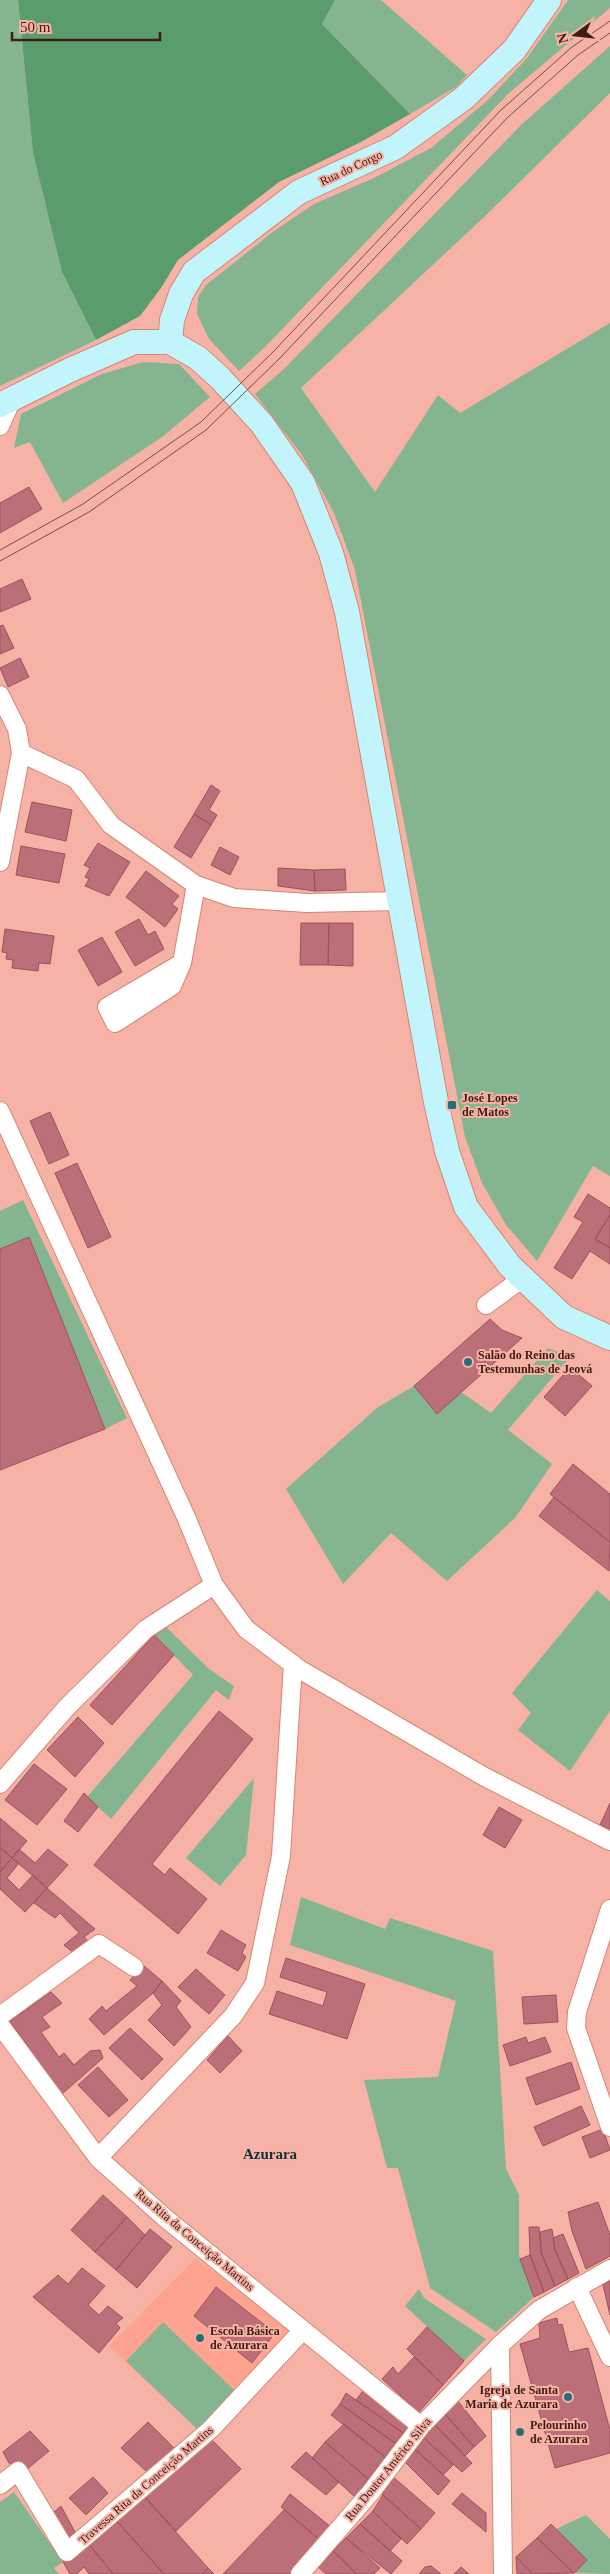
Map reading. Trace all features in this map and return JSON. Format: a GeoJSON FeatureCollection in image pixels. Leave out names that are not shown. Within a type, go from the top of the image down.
{"type":"FeatureCollection","features":[{"type":"Feature","properties":{"kind":"street","name":"Rua do Corgo"},"geometry":{"type":"LineString","coordinates":[[170,342],[172,320],[181,294],[194,272],[299,192],[396,147],[464,98],[514,50],[549,0]]}},
{"type":"Feature","properties":{"kind":"street"},"geometry":{"type":"LineString","coordinates":[[0,426],[6,402],[70,370],[134,342],[170,342],[198,358],[220,378],[262,424],[302,483],[331,552],[346,612],[447,1151],[466,1207],[510,1266],[564,1317],[610,1338]]}},
{"type":"Feature","properties":{"kind":"street"},"geometry":{"type":"LineString","coordinates":[[0,695],[16,729],[21,753],[0,862]]}},
{"type":"Feature","properties":{"kind":"street"},"geometry":{"type":"LineString","coordinates":[[21,753],[76,779],[111,825],[196,885],[234,898],[307,903],[399,901]]}},
{"type":"Feature","properties":{"kind":"street"},"geometry":{"type":"LineString","coordinates":[[182,963],[196,885]]}},
{"type":"Feature","properties":{"kind":"street"},"geometry":{"type":"LineString","coordinates":[[0,1111],[186,1517],[214,1585],[246,1629],[292,1664],[483,1776],[610,1841]]}},
{"type":"Feature","properties":{"kind":"street"},"geometry":{"type":"LineString","coordinates":[[486,1305],[523,1278]]}},
{"type":"Feature","properties":{"kind":"street"},"geometry":{"type":"LineString","coordinates":[[0,1784],[67,1707],[146,1629],[214,1585]]}},
{"type":"Feature","properties":{"kind":"street"},"geometry":{"type":"LineString","coordinates":[[98,2158],[233,2016],[255,1982],[281,1856],[292,1664]]}},
{"type":"Feature","properties":{"kind":"street"},"geometry":{"type":"LineString","coordinates":[[610,1910],[577,2012],[576,2028],[610,2128]]}},
{"type":"Feature","properties":{"kind":"street"},"geometry":{"type":"LineString","coordinates":[[0,2016],[99,1944],[134,1966]]}},
{"type":"Feature","properties":{"kind":"street","name":"Rua Rita da Conceição Martins"},"geometry":{"type":"LineString","coordinates":[[0,2025],[98,2158],[164,2217],[421,2426]]}},
{"type":"Feature","properties":{"kind":"street","name":"Rua Doutor Américo Silva"},"geometry":{"type":"LineString","coordinates":[[300,2574],[371,2492],[421,2426],[500,2345],[539,2310],[610,2269]]}},
{"type":"Feature","properties":{"kind":"street"},"geometry":{"type":"LineString","coordinates":[[577,2287],[610,2357]]}},
{"type":"Feature","properties":{"kind":"street","name":"Travessa Rita da Conceição Martins"},"geometry":{"type":"LineString","coordinates":[[0,2485],[18,2471],[67,2552],[211,2429],[303,2330]]}},
{"type":"Feature","properties":{"kind":"street"},"geometry":{"type":"LineString","coordinates":[[500,2345],[503,2574]]}},
{"type":"Feature","properties":{"kind":"shaded area","name":"Escola Básica de Azurara"},"geometry":{"type":"Polygon","coordinates":[[[196,2258],[291,2331],[197,2429],[109,2346],[196,2258]]]}},
{"type":"Feature","properties":{"kind":"green space"},"geometry":{"type":"Polygon","coordinates":[[[0,0],[18,0],[33,153],[62,272],[96,340],[0,386],[0,0]]]}},
{"type":"Feature","properties":{"kind":"green space"},"geometry":{"type":"Polygon","coordinates":[[[18,0],[335,0],[322,24],[410,114],[361,142],[279,182],[178,260],[161,288],[140,316],[96,340],[62,272],[33,153],[18,0]]]}},
{"type":"Feature","properties":{"kind":"green space"},"geometry":{"type":"Polygon","coordinates":[[[335,0],[381,0],[467,75],[456,87],[410,114],[322,24],[335,0]]]}},
{"type":"Feature","properties":{"kind":"green space"},"geometry":{"type":"Polygon","coordinates":[[[568,0],[610,0],[610,8],[509,93],[266,346],[239,371],[209,339],[197,314],[198,297],[206,285],[274,231],[314,204],[374,178],[431,148],[488,100],[527,58],[568,0]]]}},
{"type":"Feature","properties":{"kind":"green space"},"geometry":{"type":"Polygon","coordinates":[[[610,46],[610,93],[483,218],[301,388],[375,492],[438,395],[460,413],[610,323],[610,1176],[593,1166],[537,1261],[506,1225],[482,1183],[465,1137],[355,570],[334,513],[302,455],[255,394],[285,368],[521,125],[610,46]]]}},
{"type":"Feature","properties":{"kind":"green space"},"geometry":{"type":"Polygon","coordinates":[[[143,362],[179,364],[210,397],[162,437],[63,503],[30,442],[14,448],[21,414],[102,374],[143,362]]]}},
{"type":"Feature","properties":{"kind":"green space"},"geometry":{"type":"Polygon","coordinates":[[[23,1200],[127,1418],[105,1429],[29,1238],[0,1249],[0,1211],[23,1200]]]}},
{"type":"Feature","properties":{"kind":"green space"},"geometry":{"type":"Polygon","coordinates":[[[548,1348],[570,1357],[508,1430],[552,1464],[515,1518],[447,1581],[391,1533],[343,1584],[286,1489],[378,1407],[414,1386],[437,1414],[461,1392],[491,1413],[548,1348]]]}},
{"type":"Feature","properties":{"kind":"green space"},"geometry":{"type":"Polygon","coordinates":[[[597,1590],[610,1601],[610,1711],[570,1771],[518,1730],[531,1713],[512,1693],[597,1590]]]}},
{"type":"Feature","properties":{"kind":"green space"},"geometry":{"type":"Polygon","coordinates":[[[166,1627],[209,1669],[234,1686],[229,1700],[216,1690],[111,1819],[87,1797],[193,1675],[154,1635],[166,1627]]]}},
{"type":"Feature","properties":{"kind":"green space"},"geometry":{"type":"Polygon","coordinates":[[[254,1778],[246,1855],[220,1886],[186,1858],[254,1778]]]}},
{"type":"Feature","properties":{"kind":"green space"},"geometry":{"type":"Polygon","coordinates":[[[301,1897],[385,1929],[390,1918],[493,1951],[506,2169],[519,2195],[519,2256],[534,2297],[496,2332],[430,2288],[398,2168],[387,2168],[364,2080],[438,2077],[456,2001],[290,1945],[301,1897]]]}},
{"type":"Feature","properties":{"kind":"green space"},"geometry":{"type":"Polygon","coordinates":[[[419,2289],[424,2298],[486,2339],[464,2361],[405,2306],[419,2289]]]}},
{"type":"Feature","properties":{"kind":"green space"},"geometry":{"type":"Polygon","coordinates":[[[163,2322],[234,2390],[197,2429],[126,2361],[163,2322]]]}},
{"type":"Feature","properties":{"kind":"green space"},"geometry":{"type":"Polygon","coordinates":[[[14,2492],[63,2562],[54,2568],[59,2574],[0,2574],[0,2502],[14,2492]]]}},
{"type":"Feature","properties":{"kind":"green space"},"geometry":{"type":"Polygon","coordinates":[[[586,2515],[610,2539],[610,2574],[574,2573],[587,2560],[556,2529],[586,2515]]]}},
{"type":"Feature","properties":{"kind":"building"},"geometry":{"type":"Polygon","coordinates":[[[29,487],[42,509],[0,533],[0,503],[29,487]]]}},
{"type":"Feature","properties":{"kind":"building"},"geometry":{"type":"Polygon","coordinates":[[[22,579],[31,599],[0,612],[0,589],[22,579]]]}},
{"type":"Feature","properties":{"kind":"building"},"geometry":{"type":"Polygon","coordinates":[[[3,625],[14,648],[0,654],[0,626],[3,625]]]}},
{"type":"Feature","properties":{"kind":"building"},"geometry":{"type":"Polygon","coordinates":[[[20,658],[29,677],[8,687],[0,668],[20,658]]]}},
{"type":"Feature","properties":{"kind":"building"},"geometry":{"type":"Polygon","coordinates":[[[211,785],[220,791],[209,810],[217,815],[211,825],[194,814],[211,785]]]}},
{"type":"Feature","properties":{"kind":"building"},"geometry":{"type":"Polygon","coordinates":[[[32,802],[72,810],[66,841],[25,832],[32,802]]]}},
{"type":"Feature","properties":{"kind":"building"},"geometry":{"type":"Polygon","coordinates":[[[194,814],[211,825],[191,858],[174,847],[194,814]]]}},
{"type":"Feature","properties":{"kind":"building"},"geometry":{"type":"Polygon","coordinates":[[[98,843],[130,862],[109,896],[85,886],[89,879],[85,877],[90,868],[84,865],[98,843]]]}},
{"type":"Feature","properties":{"kind":"building"},"geometry":{"type":"Polygon","coordinates":[[[21,846],[65,854],[59,883],[16,875],[21,846]]]}},
{"type":"Feature","properties":{"kind":"building"},"geometry":{"type":"Polygon","coordinates":[[[220,847],[239,857],[230,875],[211,865],[220,847]]]}},
{"type":"Feature","properties":{"kind":"building"},"geometry":{"type":"Polygon","coordinates":[[[278,868],[314,870],[315,891],[278,886],[278,868]]]}},
{"type":"Feature","properties":{"kind":"building"},"geometry":{"type":"Polygon","coordinates":[[[345,869],[346,890],[315,891],[314,870],[345,869]]]}},
{"type":"Feature","properties":{"kind":"building"},"geometry":{"type":"Polygon","coordinates":[[[146,871],[179,896],[172,904],[178,909],[165,927],[126,897],[146,871]]]}},
{"type":"Feature","properties":{"kind":"building"},"geometry":{"type":"Polygon","coordinates":[[[139,919],[148,935],[155,931],[164,949],[135,966],[115,932],[139,919]]]}},
{"type":"Feature","properties":{"kind":"building"},"geometry":{"type":"Polygon","coordinates":[[[301,923],[329,923],[328,965],[300,965],[301,923]]]}},
{"type":"Feature","properties":{"kind":"building"},"geometry":{"type":"Polygon","coordinates":[[[329,923],[353,923],[353,966],[328,965],[329,923]]]}},
{"type":"Feature","properties":{"kind":"building"},"geometry":{"type":"Polygon","coordinates":[[[5,929],[54,936],[50,964],[39,963],[38,971],[12,968],[13,960],[6,959],[7,953],[2,952],[5,929]]]}},
{"type":"Feature","properties":{"kind":"building"},"geometry":{"type":"Polygon","coordinates":[[[102,937],[122,972],[98,986],[78,950],[102,937]]]}},
{"type":"Feature","properties":{"kind":"building"},"geometry":{"type":"Polygon","coordinates":[[[50,1112],[69,1155],[49,1164],[30,1121],[50,1112]]]}},
{"type":"Feature","properties":{"kind":"building"},"geometry":{"type":"Polygon","coordinates":[[[77,1163],[111,1237],[88,1248],[55,1173],[77,1163]]]}},
{"type":"Feature","properties":{"kind":"building"},"geometry":{"type":"Polygon","coordinates":[[[588,1194],[610,1208],[610,1215],[595,1239],[610,1248],[610,1264],[590,1251],[572,1279],[554,1268],[583,1222],[574,1217],[588,1194]]]}},
{"type":"Feature","properties":{"kind":"building"},"geometry":{"type":"Polygon","coordinates":[[[610,1215],[610,1248],[595,1239],[610,1215]]]}},
{"type":"Feature","properties":{"kind":"building"},"geometry":{"type":"Polygon","coordinates":[[[29,1237],[105,1429],[0,1470],[0,1249],[29,1237]]]}},
{"type":"Feature","properties":{"kind":"building","name":"Salão do Reino das Testemunhas de Jeová"},"geometry":{"type":"Polygon","coordinates":[[[490,1319],[502,1330],[522,1338],[437,1414],[414,1386],[490,1319]]]}},
{"type":"Feature","properties":{"kind":"building"},"geometry":{"type":"Polygon","coordinates":[[[570,1367],[592,1386],[565,1416],[544,1397],[570,1367]]]}},
{"type":"Feature","properties":{"kind":"building"},"geometry":{"type":"Polygon","coordinates":[[[573,1464],[610,1494],[610,1542],[550,1494],[573,1464]]]}},
{"type":"Feature","properties":{"kind":"building"},"geometry":{"type":"Polygon","coordinates":[[[554,1497],[610,1542],[609,1571],[539,1516],[554,1497]]]}},
{"type":"Feature","properties":{"kind":"building"},"geometry":{"type":"Polygon","coordinates":[[[154,1635],[174,1655],[112,1725],[90,1705],[154,1635]]]}},
{"type":"Feature","properties":{"kind":"building"},"geometry":{"type":"Polygon","coordinates":[[[219,1711],[253,1739],[152,1864],[165,1875],[170,1868],[207,1899],[178,1934],[94,1865],[219,1711]]]}},
{"type":"Feature","properties":{"kind":"building"},"geometry":{"type":"Polygon","coordinates":[[[78,1717],[104,1743],[75,1777],[47,1750],[78,1717]]]}},
{"type":"Feature","properties":{"kind":"building"},"geometry":{"type":"Polygon","coordinates":[[[34,1764],[67,1789],[37,1825],[5,1800],[34,1764]]]}},
{"type":"Feature","properties":{"kind":"building"},"geometry":{"type":"Polygon","coordinates":[[[84,1793],[98,1807],[78,1832],[64,1821],[84,1793]]]}},
{"type":"Feature","properties":{"kind":"building"},"geometry":{"type":"Polygon","coordinates":[[[610,1803],[610,1829],[600,1825],[610,1803]]]}},
{"type":"Feature","properties":{"kind":"building"},"geometry":{"type":"Polygon","coordinates":[[[499,1807],[522,1820],[505,1848],[483,1835],[499,1807]]]}},
{"type":"Feature","properties":{"kind":"building"},"geometry":{"type":"Polygon","coordinates":[[[0,1818],[27,1841],[12,1858],[0,1847],[0,1818]]]}},
{"type":"Feature","properties":{"kind":"building"},"geometry":{"type":"Polygon","coordinates":[[[0,1847],[12,1858],[0,1872],[0,1847]]]}},
{"type":"Feature","properties":{"kind":"building"},"geometry":{"type":"Polygon","coordinates":[[[19,1849],[35,1863],[48,1849],[68,1865],[47,1888],[12,1858],[19,1849]]]}},
{"type":"Feature","properties":{"kind":"building"},"geometry":{"type":"Polygon","coordinates":[[[12,1858],[19,1863],[7,1878],[19,1890],[33,1875],[47,1888],[25,1912],[0,1889],[0,1872],[12,1858]]]}},
{"type":"Feature","properties":{"kind":"building"},"geometry":{"type":"Polygon","coordinates":[[[47,1888],[95,1929],[84,1937],[88,1941],[74,1953],[64,1945],[79,1933],[60,1913],[55,1918],[34,1903],[47,1888]]]}},
{"type":"Feature","properties":{"kind":"building"},"geometry":{"type":"Polygon","coordinates":[[[221,1930],[246,1945],[242,1953],[246,1957],[238,1971],[207,1953],[221,1930]]]}},
{"type":"Feature","properties":{"kind":"building"},"geometry":{"type":"Polygon","coordinates":[[[286,1958],[365,1984],[347,2039],[269,2014],[277,1991],[323,2006],[327,1992],[280,1977],[286,1958]]]}},
{"type":"Feature","properties":{"kind":"building"},"geometry":{"type":"Polygon","coordinates":[[[144,1966],[162,1981],[153,1993],[104,2035],[89,2019],[102,2006],[106,2011],[137,1986],[130,1980],[144,1966]]]}},
{"type":"Feature","properties":{"kind":"building"},"geometry":{"type":"Polygon","coordinates":[[[196,1969],[225,1995],[209,2014],[178,1987],[196,1969]]]}},
{"type":"Feature","properties":{"kind":"building"},"geometry":{"type":"Polygon","coordinates":[[[162,1981],[181,2001],[176,2007],[191,2027],[174,2046],[148,2020],[162,2005],[153,1993],[162,1981]]]}},
{"type":"Feature","properties":{"kind":"building"},"geometry":{"type":"Polygon","coordinates":[[[51,1992],[62,2003],[42,2017],[50,2027],[41,2032],[59,2057],[64,2053],[74,2065],[90,2051],[100,2050],[103,2058],[62,2094],[10,2021],[51,1992]]]}},
{"type":"Feature","properties":{"kind":"building"},"geometry":{"type":"Polygon","coordinates":[[[556,1995],[558,2022],[524,2024],[522,1997],[556,1995]]]}},
{"type":"Feature","properties":{"kind":"building"},"geometry":{"type":"Polygon","coordinates":[[[130,2028],[163,2059],[142,2080],[109,2048],[130,2028]]]}},
{"type":"Feature","properties":{"kind":"building"},"geometry":{"type":"Polygon","coordinates":[[[228,2036],[242,2051],[220,2073],[207,2060],[228,2036]]]}},
{"type":"Feature","properties":{"kind":"building"},"geometry":{"type":"Polygon","coordinates":[[[526,2037],[528,2043],[545,2037],[551,2052],[510,2066],[503,2045],[526,2037]]]}},
{"type":"Feature","properties":{"kind":"building"},"geometry":{"type":"Polygon","coordinates":[[[571,2062],[580,2089],[536,2105],[526,2078],[571,2062]]]}},
{"type":"Feature","properties":{"kind":"building"},"geometry":{"type":"Polygon","coordinates":[[[98,2067],[128,2100],[109,2117],[78,2085],[98,2067]]]}},
{"type":"Feature","properties":{"kind":"building"},"geometry":{"type":"Polygon","coordinates":[[[581,2106],[590,2125],[543,2146],[534,2127],[581,2106]]]}},
{"type":"Feature","properties":{"kind":"building"},"geometry":{"type":"Polygon","coordinates":[[[603,2129],[610,2150],[590,2158],[582,2137],[603,2129]]]}},
{"type":"Feature","properties":{"kind":"building"},"geometry":{"type":"Polygon","coordinates":[[[103,2195],[127,2217],[95,2252],[71,2230],[103,2195]]]}},
{"type":"Feature","properties":{"kind":"building"},"geometry":{"type":"Polygon","coordinates":[[[598,2202],[610,2235],[610,2256],[586,2269],[572,2231],[568,2212],[598,2202]]]}},
{"type":"Feature","properties":{"kind":"building"},"geometry":{"type":"Polygon","coordinates":[[[127,2217],[145,2235],[116,2270],[95,2252],[127,2217]]]}},
{"type":"Feature","properties":{"kind":"building"},"geometry":{"type":"Polygon","coordinates":[[[529,2227],[539,2227],[541,2252],[555,2286],[544,2292],[530,2255],[529,2227]]]}},
{"type":"Feature","properties":{"kind":"building"},"geometry":{"type":"Polygon","coordinates":[[[150,2229],[172,2247],[137,2288],[116,2270],[150,2229]]]}},
{"type":"Feature","properties":{"kind":"building"},"geometry":{"type":"Polygon","coordinates":[[[552,2229],[555,2250],[568,2279],[555,2286],[541,2252],[540,2232],[552,2229]]]}},
{"type":"Feature","properties":{"kind":"building"},"geometry":{"type":"Polygon","coordinates":[[[563,2234],[579,2273],[568,2279],[555,2250],[553,2238],[563,2234]]]}},
{"type":"Feature","properties":{"kind":"building"},"geometry":{"type":"Polygon","coordinates":[[[530,2255],[544,2292],[534,2297],[520,2259],[530,2255]]]}},
{"type":"Feature","properties":{"kind":"building"},"geometry":{"type":"Polygon","coordinates":[[[82,2268],[105,2286],[88,2305],[99,2315],[108,2306],[123,2318],[116,2323],[120,2328],[99,2353],[33,2297],[58,2275],[68,2284],[82,2268]]]}},
{"type":"Feature","properties":{"kind":"building"},"geometry":{"type":"Polygon","coordinates":[[[610,2281],[610,2315],[603,2285],[610,2281]]]}},
{"type":"Feature","properties":{"kind":"building"},"geometry":{"type":"Polygon","coordinates":[[[216,2287],[275,2333],[252,2363],[194,2316],[216,2287]]]}},
{"type":"Feature","properties":{"kind":"building","name":"Igreja de Santa Maria de Azurara"},"geometry":{"type":"Polygon","coordinates":[[[557,2318],[558,2325],[562,2324],[569,2352],[588,2348],[610,2430],[610,2453],[555,2468],[520,2344],[540,2338],[539,2323],[557,2318]]]}},
{"type":"Feature","properties":{"kind":"building"},"geometry":{"type":"Polygon","coordinates":[[[427,2327],[464,2361],[443,2385],[407,2349],[427,2327]]]}},
{"type":"Feature","properties":{"kind":"building"},"geometry":{"type":"Polygon","coordinates":[[[414,2357],[443,2385],[419,2412],[382,2379],[393,2367],[398,2374],[414,2357]]]}},
{"type":"Feature","properties":{"kind":"building"},"geometry":{"type":"Polygon","coordinates":[[[365,2388],[410,2423],[403,2433],[356,2400],[365,2388]]]}},
{"type":"Feature","properties":{"kind":"building"},"geometry":{"type":"Polygon","coordinates":[[[346,2393],[403,2433],[395,2443],[340,2404],[346,2393]]]}},
{"type":"Feature","properties":{"kind":"building"},"geometry":{"type":"Polygon","coordinates":[[[457,2400],[486,2436],[474,2447],[445,2414],[457,2400]]]}},
{"type":"Feature","properties":{"kind":"building"},"geometry":{"type":"Polygon","coordinates":[[[340,2404],[395,2443],[385,2457],[331,2415],[340,2404]]]}},
{"type":"Feature","properties":{"kind":"building"},"geometry":{"type":"Polygon","coordinates":[[[445,2414],[474,2447],[465,2456],[435,2425],[445,2414]]]}},
{"type":"Feature","properties":{"kind":"building"},"geometry":{"type":"Polygon","coordinates":[[[148,2422],[174,2448],[147,2472],[121,2448],[148,2422]]]}},
{"type":"Feature","properties":{"kind":"building"},"geometry":{"type":"Polygon","coordinates":[[[344,2424],[385,2457],[368,2479],[325,2442],[344,2424]]]}},
{"type":"Feature","properties":{"kind":"building"},"geometry":{"type":"Polygon","coordinates":[[[435,2425],[472,2463],[462,2472],[424,2438],[435,2425]]]}},
{"type":"Feature","properties":{"kind":"building"},"geometry":{"type":"Polygon","coordinates":[[[30,2431],[49,2451],[26,2470],[9,2463],[3,2452],[30,2431]]]}},
{"type":"Feature","properties":{"kind":"building"},"geometry":{"type":"Polygon","coordinates":[[[424,2438],[453,2465],[443,2475],[415,2449],[424,2438]]]}},
{"type":"Feature","properties":{"kind":"building"},"geometry":{"type":"Polygon","coordinates":[[[211,2439],[241,2469],[176,2531],[143,2495],[211,2439]]]}},
{"type":"Feature","properties":{"kind":"building"},"geometry":{"type":"Polygon","coordinates":[[[325,2442],[368,2479],[355,2497],[312,2458],[325,2442]]]}},
{"type":"Feature","properties":{"kind":"building"},"geometry":{"type":"Polygon","coordinates":[[[415,2449],[450,2481],[438,2495],[404,2461],[415,2449]]]}},
{"type":"Feature","properties":{"kind":"building"},"geometry":{"type":"Polygon","coordinates":[[[306,2452],[339,2482],[326,2495],[291,2467],[306,2452]]]}},
{"type":"Feature","properties":{"kind":"building"},"geometry":{"type":"Polygon","coordinates":[[[392,2476],[435,2513],[421,2529],[381,2493],[392,2476]]]}},
{"type":"Feature","properties":{"kind":"building"},"geometry":{"type":"Polygon","coordinates":[[[93,2477],[108,2493],[86,2515],[69,2498],[93,2477]]]}},
{"type":"Feature","properties":{"kind":"building"},"geometry":{"type":"Polygon","coordinates":[[[462,2493],[486,2513],[486,2532],[452,2504],[462,2493]]]}},
{"type":"Feature","properties":{"kind":"building"},"geometry":{"type":"Polygon","coordinates":[[[290,2494],[331,2527],[320,2540],[281,2507],[290,2494]]]}},
{"type":"Feature","properties":{"kind":"building"},"geometry":{"type":"Polygon","coordinates":[[[143,2495],[208,2568],[202,2574],[164,2574],[115,2519],[143,2495]]]}},
{"type":"Feature","properties":{"kind":"building"},"geometry":{"type":"Polygon","coordinates":[[[383,2495],[421,2529],[407,2544],[373,2511],[383,2495]]]}},
{"type":"Feature","properties":{"kind":"building"},"geometry":{"type":"Polygon","coordinates":[[[61,2506],[76,2534],[68,2541],[52,2514],[61,2506]]]}},
{"type":"Feature","properties":{"kind":"building"},"geometry":{"type":"Polygon","coordinates":[[[284,2510],[320,2540],[289,2574],[223,2574],[284,2510]]]}},
{"type":"Feature","properties":{"kind":"building"},"geometry":{"type":"Polygon","coordinates":[[[373,2511],[401,2539],[390,2551],[360,2524],[373,2511]]]}},
{"type":"Feature","properties":{"kind":"building"},"geometry":{"type":"Polygon","coordinates":[[[115,2519],[164,2574],[113,2574],[87,2542],[115,2519]]]}},
{"type":"Feature","properties":{"kind":"building"},"geometry":{"type":"Polygon","coordinates":[[[360,2524],[402,2561],[391,2574],[346,2538],[360,2524]]]}},
{"type":"Feature","properties":{"kind":"building"},"geometry":{"type":"Polygon","coordinates":[[[551,2524],[587,2560],[574,2573],[537,2538],[551,2524]]]}},
{"type":"Feature","properties":{"kind":"building"},"geometry":{"type":"Polygon","coordinates":[[[346,2538],[380,2568],[374,2574],[357,2574],[333,2551],[346,2538]]]}},
{"type":"Feature","properties":{"kind":"building"},"geometry":{"type":"Polygon","coordinates":[[[537,2538],[574,2573],[533,2574],[516,2557],[537,2538]]]}},
{"type":"Feature","properties":{"kind":"building"},"geometry":{"type":"Polygon","coordinates":[[[87,2542],[113,2574],[89,2574],[84,2567],[77,2574],[70,2574],[63,2562],[87,2542]]]}},
{"type":"Feature","properties":{"kind":"building"},"geometry":{"type":"Polygon","coordinates":[[[333,2551],[357,2574],[326,2574],[318,2567],[333,2551]]]}},
{"type":"Feature","properties":{"kind":"building"},"geometry":{"type":"Polygon","coordinates":[[[516,2557],[533,2574],[517,2574],[516,2557]]]}},
{"type":"Feature","properties":{"kind":"building"},"geometry":{"type":"Polygon","coordinates":[[[431,2566],[441,2574],[419,2574],[425,2567],[431,2566]]]}},
{"type":"Feature","properties":{"kind":"building"},"geometry":{"type":"Polygon","coordinates":[[[461,2567],[469,2574],[454,2574],[461,2567]]]}},
{"type":"Feature","properties":{"kind":"building"},"geometry":{"type":"Polygon","coordinates":[[[208,2568],[214,2574],[202,2574],[208,2568]]]}},
{"type":"Feature","properties":{"kind":"tram line"},"geometry":{"type":"LineString","coordinates":[[0,550],[83,504],[201,422],[273,352],[500,111],[572,47],[610,21]]}},
{"type":"Feature","properties":{"kind":"tram line"},"geometry":{"type":"LineString","coordinates":[[0,561],[89,512],[206,430],[279,359],[507,118],[578,55],[610,33]]}},
{"type":"Feature","properties":{"kind":"place","name":"José Lopes de Matos"},"geometry":{"type":"Point","coordinates":[452,1105]}},
{"type":"Feature","properties":{"kind":"place","name":"Salão do Reino das Testemunhas de Jeová"},"geometry":{"type":"Point","coordinates":[468,1362]}},
{"type":"Feature","properties":{"kind":"place","name":"Escola Básica de Azurara"},"geometry":{"type":"Point","coordinates":[200,2338]}},
{"type":"Feature","properties":{"kind":"place","name":"Igreja de Santa Maria de Azurara"},"geometry":{"type":"Point","coordinates":[568,2397]}},
{"type":"Feature","properties":{"kind":"place","name":"Pelourinho de Azurara"},"geometry":{"type":"Point","coordinates":[520,2432]}},
{"type":"Feature","properties":{"kind":"district","name":"Azurara"},"geometry":{"type":"Point","coordinates":[270,2154]}}]}
